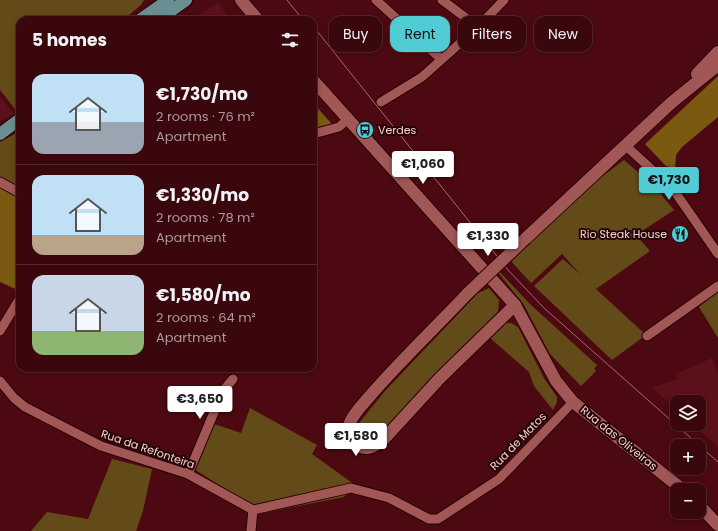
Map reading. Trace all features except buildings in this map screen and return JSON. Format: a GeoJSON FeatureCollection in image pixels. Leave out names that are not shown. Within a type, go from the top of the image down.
{"type":"FeatureCollection","features":[{"type":"Feature","properties":{"kind":"main road"},"geometry":{"type":"LineString","coordinates":[[146,16],[168,0]]}},
{"type":"Feature","properties":{"kind":"main road"},"geometry":{"type":"LineString","coordinates":[[164,16],[186,0]]}},
{"type":"Feature","properties":{"kind":"main road"},"geometry":{"type":"LineString","coordinates":[[241,0],[255,16]]}},
{"type":"Feature","properties":{"kind":"main road"},"geometry":{"type":"LineString","coordinates":[[671,103],[718,52]]}},
{"type":"Feature","properties":{"kind":"main road"},"geometry":{"type":"LineString","coordinates":[[515,305],[456,362],[384,439],[376,445],[367,448],[357,444],[351,439],[349,425],[355,414],[377,387],[468,293],[671,103],[718,66]]}},
{"type":"Feature","properties":{"kind":"main road","name":"Rua das Oliveiras"},"geometry":{"type":"LineString","coordinates":[[317,84],[515,305],[556,381],[573,402],[674,483]]}},
{"type":"Feature","properties":{"kind":"main road"},"geometry":{"type":"LineString","coordinates":[[0,134],[16,122]]}},
{"type":"Feature","properties":{"kind":"main road"},"geometry":{"type":"LineString","coordinates":[[706,512],[718,525]]}},
{"type":"Feature","properties":{"kind":"street"},"geometry":{"type":"LineString","coordinates":[[376,0],[441,59]]}},
{"type":"Feature","properties":{"kind":"street"},"geometry":{"type":"LineString","coordinates":[[442,0],[464,16]]}},
{"type":"Feature","properties":{"kind":"street"},"geometry":{"type":"LineString","coordinates":[[488,16],[504,0]]}},
{"type":"Feature","properties":{"kind":"street"},"geometry":{"type":"LineString","coordinates":[[381,102],[422,77],[458,44]]}},
{"type":"Feature","properties":{"kind":"street"},"geometry":{"type":"LineString","coordinates":[[317,133],[339,127],[348,119]]}},
{"type":"Feature","properties":{"kind":"street"},"geometry":{"type":"LineString","coordinates":[[625,145],[673,189],[718,254]]}},
{"type":"Feature","properties":{"kind":"street"},"geometry":{"type":"LineString","coordinates":[[0,182],[16,191]]}},
{"type":"Feature","properties":{"kind":"street"},"geometry":{"type":"LineString","coordinates":[[647,336],[718,286]]}},
{"type":"Feature","properties":{"kind":"street"},"geometry":{"type":"LineString","coordinates":[[0,331],[16,305]]}},
{"type":"Feature","properties":{"kind":"street"},"geometry":{"type":"LineString","coordinates":[[188,474],[223,391],[233,379]]}},
{"type":"Feature","properties":{"kind":"street","name":"Rua da Refonteira"},"geometry":{"type":"LineString","coordinates":[[0,381],[14,398],[25,407],[101,446],[188,474],[253,510]]}},
{"type":"Feature","properties":{"kind":"street","name":"Rua de Matos"},"geometry":{"type":"LineString","coordinates":[[253,510],[351,488],[389,498],[429,519],[438,519],[499,479],[573,402]]}},
{"type":"Feature","properties":{"kind":"street"},"geometry":{"type":"LineString","coordinates":[[251,531],[253,510]]}},
{"type":"Feature","properties":{"kind":"shaded area"},"geometry":{"type":"Polygon","coordinates":[[[0,0],[144,0],[141,5],[128,16],[16,16],[15,109],[0,90],[0,0]]]}},
{"type":"Feature","properties":{"kind":"shaded area"},"geometry":{"type":"Polygon","coordinates":[[[218,3],[228,16],[198,16],[218,3]]]}},
{"type":"Feature","properties":{"kind":"shaded area"},"geometry":{"type":"Polygon","coordinates":[[[718,76],[718,117],[682,147],[676,155],[675,168],[666,166],[645,144],[718,76]]]}},
{"type":"Feature","properties":{"kind":"shaded area"},"geometry":{"type":"Polygon","coordinates":[[[0,97],[14,114],[0,122],[0,97]]]}},
{"type":"Feature","properties":{"kind":"shaded area"},"geometry":{"type":"Polygon","coordinates":[[[317,107],[331,123],[333,126],[317,129],[317,107]]]}},
{"type":"Feature","properties":{"kind":"shaded area"},"geometry":{"type":"Polygon","coordinates":[[[16,133],[16,187],[0,177],[0,142],[16,133]]]}},
{"type":"Feature","properties":{"kind":"shaded area"},"geometry":{"type":"Polygon","coordinates":[[[624,160],[655,187],[674,210],[636,235],[650,251],[596,289],[646,335],[612,360],[534,286],[563,259],[581,275],[562,254],[531,283],[509,259],[579,194],[624,160]]]}},
{"type":"Feature","properties":{"kind":"shaded area"},"geometry":{"type":"Polygon","coordinates":[[[0,187],[16,196],[16,289],[0,282],[0,187]]]}},
{"type":"Feature","properties":{"kind":"shaded area"},"geometry":{"type":"Polygon","coordinates":[[[497,269],[531,305],[597,365],[594,369],[596,371],[581,386],[550,354],[524,305],[496,270],[497,269]]]}},
{"type":"Feature","properties":{"kind":"shaded area"},"geometry":{"type":"Polygon","coordinates":[[[489,288],[499,300],[498,312],[434,375],[380,434],[369,440],[359,437],[355,428],[385,391],[478,293],[489,288]]]}},
{"type":"Feature","properties":{"kind":"shaded area"},"geometry":{"type":"Polygon","coordinates":[[[718,291],[718,338],[699,307],[718,291]]]}},
{"type":"Feature","properties":{"kind":"shaded area"},"geometry":{"type":"Polygon","coordinates":[[[504,323],[511,323],[518,327],[544,378],[557,397],[557,402],[553,410],[534,386],[529,372],[489,337],[504,323]]]}},
{"type":"Feature","properties":{"kind":"shaded area"},"geometry":{"type":"Polygon","coordinates":[[[712,358],[718,373],[718,447],[701,431],[706,431],[706,395],[670,395],[670,403],[652,388],[677,379],[676,374],[712,358]]]}},
{"type":"Feature","properties":{"kind":"shaded area"},"geometry":{"type":"Polygon","coordinates":[[[250,408],[317,445],[312,454],[355,485],[344,497],[263,513],[194,469],[214,424],[241,433],[250,408]]]}},
{"type":"Feature","properties":{"kind":"shaded area"},"geometry":{"type":"Polygon","coordinates":[[[112,459],[152,469],[143,511],[136,531],[31,531],[47,512],[88,519],[112,459]]]}},
{"type":"Feature","properties":{"kind":"tram line"},"geometry":{"type":"LineString","coordinates":[[287,0],[300,16]]}},
{"type":"Feature","properties":{"kind":"tram line"},"geometry":{"type":"LineString","coordinates":[[317,31],[508,270],[544,308],[718,462]]}},
{"type":"Feature","properties":{"kind":"place","name":"Verdes"},"geometry":{"type":"Point","coordinates":[365,130]}},
{"type":"Feature","properties":{"kind":"place","name":"Rio Steak House"},"geometry":{"type":"Point","coordinates":[680,234]}}]}
